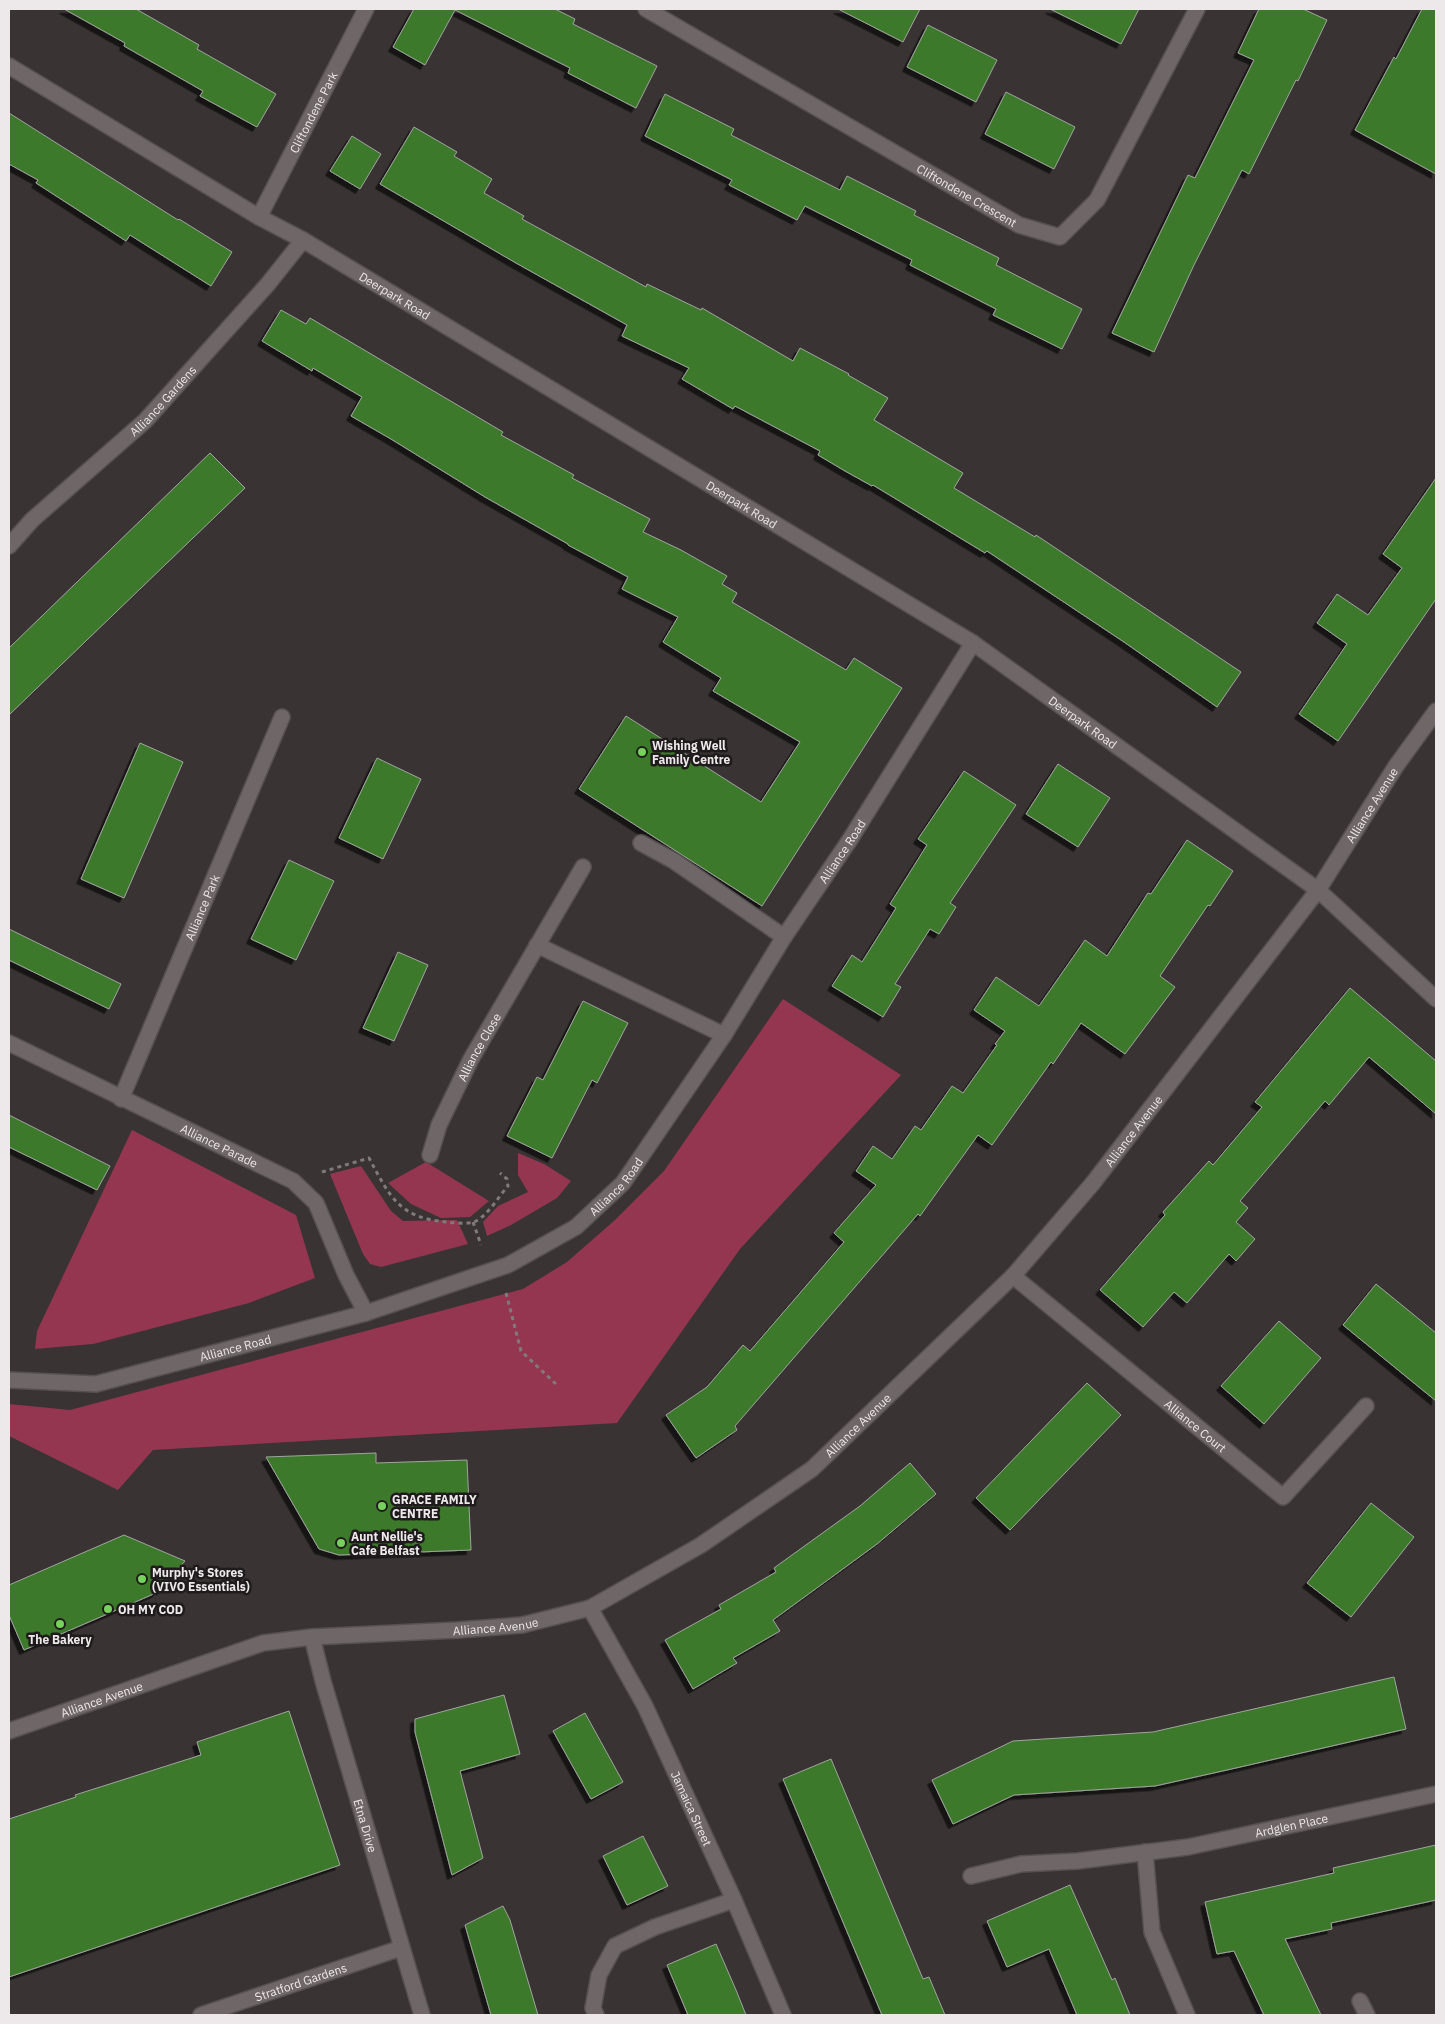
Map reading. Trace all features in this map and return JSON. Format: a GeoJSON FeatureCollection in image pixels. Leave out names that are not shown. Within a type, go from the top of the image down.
{"type":"FeatureCollection","features":[{"type":"Feature","properties":{"kind":"street","name":"Cliftondene Park"},"geometry":{"type":"LineString","coordinates":[[258,217],[366,9]]}},
{"type":"Feature","properties":{"kind":"street","name":"Cliftondene Crescent"},"geometry":{"type":"LineString","coordinates":[[646,9],[1020,225],[1060,237],[1097,200],[1197,9]]}},
{"type":"Feature","properties":{"kind":"street","name":"Deerpark Road"},"geometry":{"type":"LineString","coordinates":[[9,66],[258,217],[303,240],[974,643],[1318,890],[1436,999]]}},
{"type":"Feature","properties":{"kind":"street","name":"Alliance Gardens"},"geometry":{"type":"LineString","coordinates":[[9,546],[32,520],[145,421],[268,284],[303,240]]}},
{"type":"Feature","properties":{"kind":"street","name":"Alliance Road"},"geometry":{"type":"LineString","coordinates":[[9,1380],[96,1384],[366,1313],[499,1268],[576,1226],[623,1182],[724,1034],[784,937],[850,841],[974,643]]}},
{"type":"Feature","properties":{"kind":"street","name":"Alliance Avenue"},"geometry":{"type":"LineString","coordinates":[[9,1731],[263,1643],[312,1637],[522,1625],[590,1608],[701,1545],[812,1469],[1013,1276],[1093,1183],[1318,890],[1396,766],[1436,711]]}},
{"type":"Feature","properties":{"kind":"street","name":"Alliance Park"},"geometry":{"type":"LineString","coordinates":[[120,1099],[282,717]]}},
{"type":"Feature","properties":{"kind":"street"},"geometry":{"type":"LineString","coordinates":[[641,842],[674,861],[784,937]]}},
{"type":"Feature","properties":{"kind":"street","name":"Alliance Close"},"geometry":{"type":"LineString","coordinates":[[430,1155],[439,1125],[471,1059],[583,867]]}},
{"type":"Feature","properties":{"kind":"street"},"geometry":{"type":"LineString","coordinates":[[537,945],[724,1034]]}},
{"type":"Feature","properties":{"kind":"street","name":"Alliance Parade"},"geometry":{"type":"LineString","coordinates":[[9,1043],[120,1099],[293,1181],[316,1203],[346,1275],[366,1313]]}},
{"type":"Feature","properties":{"kind":"street","name":"Alliance Court"},"geometry":{"type":"LineString","coordinates":[[1013,1276],[1282,1497],[1366,1406]]}},
{"type":"Feature","properties":{"kind":"street","name":"Jamaica Street"},"geometry":{"type":"LineString","coordinates":[[590,1608],[645,1706],[734,1900],[783,2015]]}},
{"type":"Feature","properties":{"kind":"street","name":"Etna Drive"},"geometry":{"type":"LineString","coordinates":[[312,1637],[322,1681],[422,2015]]}},
{"type":"Feature","properties":{"kind":"street","name":"Ardglen Place"},"geometry":{"type":"LineString","coordinates":[[971,1876],[1021,1864],[1078,1861],[1188,1846],[1436,1794]]}},
{"type":"Feature","properties":{"kind":"street"},"geometry":{"type":"LineString","coordinates":[[1144,1852],[1152,1932],[1187,2015]]}},
{"type":"Feature","properties":{"kind":"street"},"geometry":{"type":"LineString","coordinates":[[596,2015],[593,2008],[598,1975],[615,1946],[655,1927],[734,1900]]}},
{"type":"Feature","properties":{"kind":"street","name":"Stratford Gardens"},"geometry":{"type":"LineString","coordinates":[[201,2015],[401,1948]]}},
{"type":"Feature","properties":{"kind":"street"},"geometry":{"type":"LineString","coordinates":[[1360,2001],[1367,2015]]}},
{"type":"Feature","properties":{"kind":"path"},"geometry":{"type":"LineString","coordinates":[[293,1181],[368,1158],[386,1191],[404,1210],[422,1219],[473,1222],[490,1209],[508,1186],[506,1179],[500,1173]]}},
{"type":"Feature","properties":{"kind":"path"},"geometry":{"type":"LineString","coordinates":[[473,1222],[481,1246]]}},
{"type":"Feature","properties":{"kind":"path"},"geometry":{"type":"LineString","coordinates":[[499,1268],[521,1351],[557,1385]]}},
{"type":"Feature","properties":{"kind":"shaded area"},"geometry":{"type":"Polygon","coordinates":[[[783,999],[901,1075],[740,1249],[617,1423],[153,1450],[118,1490],[9,1436],[9,1404],[70,1410],[523,1289],[567,1262],[615,1220],[664,1171],[783,999]]]}},
{"type":"Feature","properties":{"kind":"shaded area"},"geometry":{"type":"Polygon","coordinates":[[[132,1130],[296,1215],[315,1278],[249,1303],[93,1344],[35,1349],[37,1331],[132,1130]]]}},
{"type":"Feature","properties":{"kind":"shaded area"},"geometry":{"type":"Polygon","coordinates":[[[518,1153],[544,1164],[571,1181],[557,1198],[511,1225],[487,1236],[483,1222],[498,1206],[528,1192],[518,1175],[518,1153]]]}},
{"type":"Feature","properties":{"kind":"shaded area"},"geometry":{"type":"Polygon","coordinates":[[[426,1162],[489,1201],[470,1217],[441,1218],[411,1204],[388,1183],[426,1162]]]}},
{"type":"Feature","properties":{"kind":"shaded area"},"geometry":{"type":"Polygon","coordinates":[[[361,1166],[391,1211],[403,1221],[457,1220],[468,1244],[381,1267],[370,1264],[363,1254],[330,1174],[361,1166]]]}},
{"type":"Feature","properties":{"kind":"building"},"geometry":{"type":"Polygon","coordinates":[[[64,9],[136,9],[199,45],[197,49],[276,94],[257,127],[200,96],[203,91],[124,46],[125,43],[64,9]]]}},
{"type":"Feature","properties":{"kind":"building"},"geometry":{"type":"Polygon","coordinates":[[[414,9],[555,9],[575,19],[573,24],[657,66],[636,108],[568,73],[570,68],[455,10],[425,65],[393,47],[414,9]]]}},
{"type":"Feature","properties":{"kind":"building"},"geometry":{"type":"Polygon","coordinates":[[[838,9],[920,9],[903,42],[838,9]]]}},
{"type":"Feature","properties":{"kind":"building"},"geometry":{"type":"Polygon","coordinates":[[[1050,9],[1139,9],[1121,44],[1050,9]]]}},
{"type":"Feature","properties":{"kind":"building"},"geometry":{"type":"Polygon","coordinates":[[[1259,9],[1303,9],[1327,20],[1298,81],[1296,80],[1249,174],[1242,170],[1194,265],[1154,352],[1112,333],[1188,175],[1195,178],[1254,60],[1238,53],[1259,9]]]}},
{"type":"Feature","properties":{"kind":"building"},"geometry":{"type":"Polygon","coordinates":[[[1422,9],[1436,9],[1436,174],[1355,130],[1422,9]]]}},
{"type":"Feature","properties":{"kind":"building"},"geometry":{"type":"Polygon","coordinates":[[[928,25],[997,60],[976,102],[907,67],[928,25]]]}},
{"type":"Feature","properties":{"kind":"building"},"geometry":{"type":"Polygon","coordinates":[[[1006,92],[1075,127],[1054,169],[985,134],[1006,92]]]}},
{"type":"Feature","properties":{"kind":"building"},"geometry":{"type":"Polygon","coordinates":[[[665,94],[734,129],[731,135],[840,190],[847,176],[916,211],[914,215],[999,258],[996,265],[1082,309],[1062,349],[993,315],[996,309],[910,265],[912,260],[805,206],[797,220],[729,185],[732,180],[645,136],[665,94]]]}},
{"type":"Feature","properties":{"kind":"building"},"geometry":{"type":"Polygon","coordinates":[[[9,113],[232,252],[211,286],[130,235],[126,241],[36,183],[38,180],[9,164],[9,113]]]}},
{"type":"Feature","properties":{"kind":"building"},"geometry":{"type":"Polygon","coordinates":[[[414,127],[457,152],[454,156],[492,179],[484,193],[524,216],[522,219],[646,287],[647,284],[701,310],[702,308],[793,361],[800,348],[849,374],[888,398],[874,420],[963,473],[954,488],[1035,537],[1036,535],[1241,672],[1217,707],[1124,642],[987,551],[985,553],[873,485],[818,455],[820,451],[735,406],[733,409],[682,379],[689,368],[622,336],[627,325],[380,184],[414,127]]]}},
{"type":"Feature","properties":{"kind":"building"},"geometry":{"type":"Polygon","coordinates":[[[352,136],[381,154],[360,189],[330,171],[352,136]]]}},
{"type":"Feature","properties":{"kind":"building"},"geometry":{"type":"Polygon","coordinates":[[[281,310],[306,324],[310,318],[503,432],[501,435],[574,475],[572,478],[650,519],[643,532],[681,550],[727,576],[722,584],[737,593],[732,602],[846,670],[854,658],[902,688],[762,906],[579,789],[626,716],[761,802],[800,742],[713,691],[721,678],[663,642],[678,617],[622,589],[628,577],[485,497],[351,416],[362,397],[313,368],[312,371],[262,341],[281,310]]]}},
{"type":"Feature","properties":{"kind":"building"},"geometry":{"type":"Polygon","coordinates":[[[210,453],[245,488],[9,715],[9,648],[210,453]]]}},
{"type":"Feature","properties":{"kind":"building"},"geometry":{"type":"Polygon","coordinates":[[[1436,478],[1436,599],[1338,741],[1299,714],[1347,644],[1317,623],[1337,594],[1368,615],[1402,568],[1383,554],[1436,478]]]}},
{"type":"Feature","properties":{"kind":"building"},"geometry":{"type":"Polygon","coordinates":[[[140,743],[183,762],[124,898],[81,879],[140,743]]]}},
{"type":"Feature","properties":{"kind":"building"},"geometry":{"type":"Polygon","coordinates":[[[377,758],[421,779],[383,859],[339,838],[377,758]]]}},
{"type":"Feature","properties":{"kind":"building"},"geometry":{"type":"Polygon","coordinates":[[[1058,764],[1110,798],[1078,847],[1026,814],[1058,764]]]}},
{"type":"Feature","properties":{"kind":"building"},"geometry":{"type":"Polygon","coordinates":[[[964,771],[1016,805],[950,903],[956,907],[939,934],[930,929],[895,984],[901,987],[883,1017],[832,986],[852,955],[862,962],[896,908],[890,904],[927,845],[918,839],[964,771]]]}},
{"type":"Feature","properties":{"kind":"building"},"geometry":{"type":"Polygon","coordinates":[[[1187,840],[1233,871],[1160,976],[1175,987],[1125,1054],[1081,1023],[1053,1064],[1051,1062],[992,1145],[978,1135],[920,1216],[918,1214],[735,1426],[737,1430],[696,1458],[666,1415],[707,1387],[743,1345],[750,1351],[844,1242],[834,1233],[876,1185],[856,1171],[873,1146],[892,1159],[915,1126],[921,1130],[952,1086],[963,1093],[1005,1031],[974,1010],[996,977],[1039,1006],[1085,940],[1107,956],[1148,893],[1151,894],[1187,840]]]}},
{"type":"Feature","properties":{"kind":"building"},"geometry":{"type":"Polygon","coordinates":[[[289,860],[334,881],[296,960],[251,939],[289,860]]]}},
{"type":"Feature","properties":{"kind":"building"},"geometry":{"type":"Polygon","coordinates":[[[9,929],[121,984],[109,1009],[9,960],[9,929]]]}},
{"type":"Feature","properties":{"kind":"building"},"geometry":{"type":"Polygon","coordinates":[[[398,952],[428,965],[394,1041],[363,1028],[398,952]]]}},
{"type":"Feature","properties":{"kind":"building"},"geometry":{"type":"Polygon","coordinates":[[[1350,988],[1436,1061],[1436,1114],[1369,1057],[1329,1105],[1325,1101],[1240,1201],[1248,1208],[1236,1222],[1255,1239],[1236,1261],[1229,1254],[1187,1303],[1174,1292],[1143,1327],[1100,1290],[1165,1215],[1163,1212],[1209,1161],[1213,1165],[1262,1107],[1255,1102],[1350,988]]]}},
{"type":"Feature","properties":{"kind":"building"},"geometry":{"type":"Polygon","coordinates":[[[583,1001],[628,1023],[597,1083],[592,1080],[552,1158],[507,1136],[537,1077],[543,1080],[583,1001]]]}},
{"type":"Feature","properties":{"kind":"building"},"geometry":{"type":"Polygon","coordinates":[[[9,1115],[110,1166],[97,1190],[9,1147],[9,1115]]]}},
{"type":"Feature","properties":{"kind":"building"},"geometry":{"type":"Polygon","coordinates":[[[1376,1284],[1436,1333],[1436,1401],[1343,1325],[1376,1284]]]}},
{"type":"Feature","properties":{"kind":"building"},"geometry":{"type":"Polygon","coordinates":[[[1279,1321],[1321,1358],[1264,1424],[1221,1386],[1279,1321]]]}},
{"type":"Feature","properties":{"kind":"building"},"geometry":{"type":"Polygon","coordinates":[[[1087,1383],[1121,1415],[1010,1530],[976,1498],[1087,1383]]]}},
{"type":"Feature","properties":{"kind":"building","name":"GRACE FAMILY CENTRE"},"geometry":{"type":"Polygon","coordinates":[[[376,1453],[376,1463],[467,1460],[471,1550],[339,1555],[319,1549],[266,1457],[376,1453]]]}},
{"type":"Feature","properties":{"kind":"building"},"geometry":{"type":"Polygon","coordinates":[[[910,1463],[936,1494],[877,1544],[773,1620],[780,1631],[733,1658],[737,1663],[693,1689],[665,1640],[721,1609],[719,1605],[776,1572],[774,1568],[860,1506],[910,1463]]]}},
{"type":"Feature","properties":{"kind":"building"},"geometry":{"type":"Polygon","coordinates":[[[1371,1503],[1414,1537],[1351,1617],[1307,1583],[1371,1503]]]}},
{"type":"Feature","properties":{"kind":"building"},"geometry":{"type":"Polygon","coordinates":[[[124,1535],[185,1561],[156,1593],[24,1650],[9,1615],[9,1585],[124,1535]]]}},
{"type":"Feature","properties":{"kind":"building"},"geometry":{"type":"Polygon","coordinates":[[[1394,1677],[1406,1729],[1227,1770],[1155,1786],[1014,1795],[953,1824],[932,1780],[1013,1741],[1153,1732],[1394,1677]]]}},
{"type":"Feature","properties":{"kind":"building"},"geometry":{"type":"Polygon","coordinates":[[[504,1695],[520,1754],[460,1771],[483,1858],[452,1875],[415,1732],[415,1719],[504,1695]]]}},
{"type":"Feature","properties":{"kind":"building"},"geometry":{"type":"Polygon","coordinates":[[[289,1711],[340,1865],[9,1977],[9,1819],[76,1797],[75,1795],[201,1755],[197,1742],[289,1711]]]}},
{"type":"Feature","properties":{"kind":"building"},"geometry":{"type":"Polygon","coordinates":[[[585,1713],[623,1782],[591,1799],[553,1731],[585,1713]]]}},
{"type":"Feature","properties":{"kind":"building"},"geometry":{"type":"Polygon","coordinates":[[[831,1759],[923,1979],[929,1977],[945,2015],[882,2015],[783,1779],[831,1759]]]}},
{"type":"Feature","properties":{"kind":"building"},"geometry":{"type":"Polygon","coordinates":[[[643,1836],[668,1886],[627,1905],[603,1856],[643,1836]]]}},
{"type":"Feature","properties":{"kind":"building"},"geometry":{"type":"Polygon","coordinates":[[[1436,1845],[1436,1900],[1331,1923],[1332,1929],[1285,1939],[1321,2015],[1264,2015],[1234,1951],[1217,1954],[1205,1902],[1334,1873],[1333,1868],[1436,1845]]]}},
{"type":"Feature","properties":{"kind":"building"},"geometry":{"type":"Polygon","coordinates":[[[1070,1885],[1112,1980],[1115,1978],[1130,2015],[1077,2015],[1049,1949],[1007,1967],[987,1921],[1070,1885]]]}},
{"type":"Feature","properties":{"kind":"building"},"geometry":{"type":"Polygon","coordinates":[[[503,1906],[510,1920],[538,2015],[491,2015],[465,1925],[503,1906]]]}},
{"type":"Feature","properties":{"kind":"building"},"geometry":{"type":"Polygon","coordinates":[[[716,1944],[746,2015],[688,2015],[667,1965],[716,1944]]]}},
{"type":"Feature","properties":{"kind":"place","name":"Wishing Well Family Centre"},"geometry":{"type":"Point","coordinates":[642,752]}},
{"type":"Feature","properties":{"kind":"place","name":"GRACE FAMILY CENTRE"},"geometry":{"type":"Point","coordinates":[382,1506]}},
{"type":"Feature","properties":{"kind":"place","name":"Aunt Nellie's Cafe Belfast"},"geometry":{"type":"Point","coordinates":[341,1543]}},
{"type":"Feature","properties":{"kind":"place","name":"Murphy's Stores (VIVO Essentials)"},"geometry":{"type":"Point","coordinates":[142,1579]}},
{"type":"Feature","properties":{"kind":"place","name":"OH MY COD"},"geometry":{"type":"Point","coordinates":[108,1609]}},
{"type":"Feature","properties":{"kind":"place","name":"The Bakery"},"geometry":{"type":"Point","coordinates":[60,1624]}}]}
